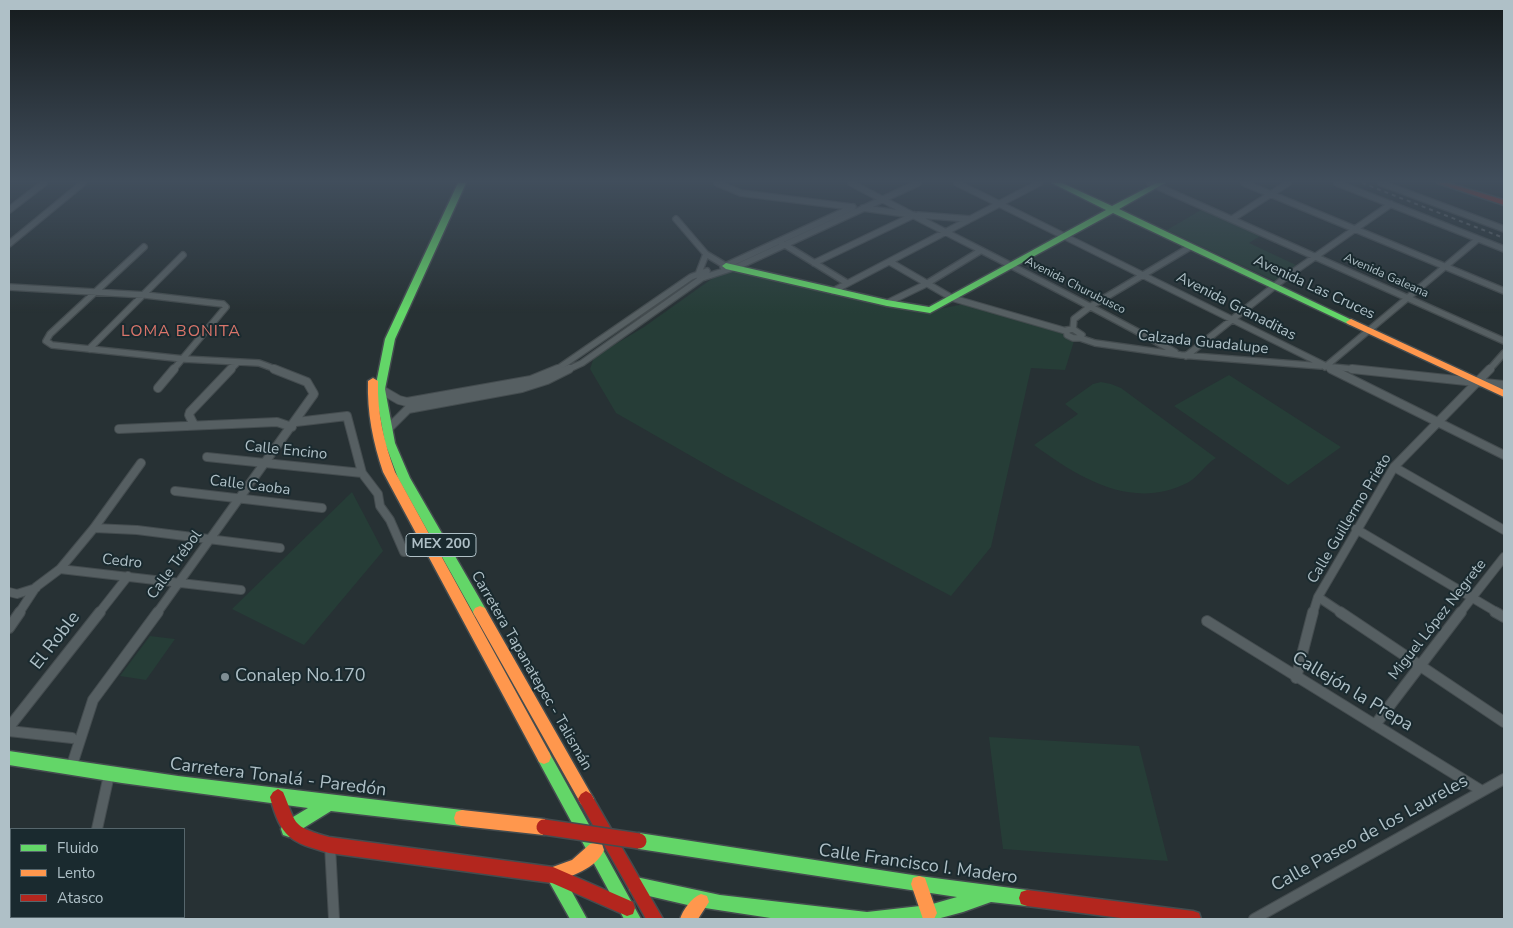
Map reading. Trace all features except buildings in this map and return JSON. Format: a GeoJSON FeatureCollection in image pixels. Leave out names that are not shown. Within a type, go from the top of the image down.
{"type":"FeatureCollection","features":[{"type":"Feature","properties":{"kind":"main road","name":"Carretera Tapanatepec - Talismán"},"geometry":{"type":"LineString","coordinates":[[435,226],[377,352],[372,384],[374,425],[389,472],[633,919]]}},
{"type":"Feature","properties":{"kind":"main road","name":"Carretera Tapanatepec - Talismán"},"geometry":{"type":"LineString","coordinates":[[442,226],[390,338],[380,389],[390,443],[408,486],[655,919]]}},
{"type":"Feature","properties":{"kind":"main road"},"geometry":{"type":"LineString","coordinates":[[726,268],[888,303],[930,310],[1083,226]]}},
{"type":"Feature","properties":{"kind":"main road","name":"Avenida Las Cruces"},"geometry":{"type":"LineString","coordinates":[[1147,226],[1504,394]]}},
{"type":"Feature","properties":{"kind":"main road","name":"Carretera Tonalá - Paredón"},"geometry":{"type":"LineString","coordinates":[[9,758],[109,775],[278,797],[544,827],[639,841]]}},
{"type":"Feature","properties":{"kind":"main road"},"geometry":{"type":"LineString","coordinates":[[278,797],[288,829],[305,838],[330,845],[553,875],[627,908]]}},
{"type":"Feature","properties":{"kind":"main road"},"geometry":{"type":"LineString","coordinates":[[288,829],[331,802]]}},
{"type":"Feature","properties":{"kind":"main road","name":"Calle Francisco I. Madero"},"geometry":{"type":"LineString","coordinates":[[639,841],[989,894],[1193,919]]}},
{"type":"Feature","properties":{"kind":"main road"},"geometry":{"type":"LineString","coordinates":[[553,875],[574,869],[586,861],[596,850]]}},
{"type":"Feature","properties":{"kind":"main road"},"geometry":{"type":"LineString","coordinates":[[553,875],[579,919]]}},
{"type":"Feature","properties":{"kind":"main road"},"geometry":{"type":"LineString","coordinates":[[919,884],[928,913]]}},
{"type":"Feature","properties":{"kind":"main road"},"geometry":{"type":"LineString","coordinates":[[636,885],[701,902],[796,917],[863,919]]}},
{"type":"Feature","properties":{"kind":"main road"},"geometry":{"type":"LineString","coordinates":[[870,919],[928,913],[963,904],[989,894]]}},
{"type":"Feature","properties":{"kind":"main road"},"geometry":{"type":"LineString","coordinates":[[688,919],[701,902]]}},
{"type":"Feature","properties":{"kind":"street"},"geometry":{"type":"LineString","coordinates":[[9,244],[30,226]]}},
{"type":"Feature","properties":{"kind":"street"},"geometry":{"type":"LineString","coordinates":[[682,226],[706,254],[726,268]]}},
{"type":"Feature","properties":{"kind":"street"},"geometry":{"type":"LineString","coordinates":[[726,268],[810,226]]}},
{"type":"Feature","properties":{"kind":"street"},"geometry":{"type":"LineString","coordinates":[[380,389],[407,405],[522,388],[547,380],[582,363],[700,276],[784,245],[824,226]]}},
{"type":"Feature","properties":{"kind":"street"},"geometry":{"type":"LineString","coordinates":[[814,263],[890,226]]}},
{"type":"Feature","properties":{"kind":"street","name":"Avenida Churubusco"},"geometry":{"type":"LineString","coordinates":[[933,226],[1184,355]]}},
{"type":"Feature","properties":{"kind":"street"},"geometry":{"type":"LineString","coordinates":[[833,291],[957,226]]}},
{"type":"Feature","properties":{"kind":"street","name":"Avenida Granaditas"},"geometry":{"type":"LineString","coordinates":[[1044,226],[1231,318],[1325,367],[1438,420],[1504,455]]}},
{"type":"Feature","properties":{"kind":"street","name":"Avenida Galeana"},"geometry":{"type":"LineString","coordinates":[[1248,226],[1504,341]]}},
{"type":"Feature","properties":{"kind":"street"},"geometry":{"type":"LineString","coordinates":[[1347,226],[1504,292]]}},
{"type":"Feature","properties":{"kind":"street"},"geometry":{"type":"LineString","coordinates":[[1184,355],[1231,318],[1357,226]]}},
{"type":"Feature","properties":{"kind":"street"},"geometry":{"type":"LineString","coordinates":[[1448,226],[1504,248]]}},
{"type":"Feature","properties":{"kind":"street"},"geometry":{"type":"LineString","coordinates":[[1325,367],[1478,238]]}},
{"type":"Feature","properties":{"kind":"street"},"geometry":{"type":"LineString","coordinates":[[778,241],[847,283]]}},
{"type":"Feature","properties":{"kind":"street"},"geometry":{"type":"LineString","coordinates":[[890,262],[952,298],[1070,330],[1074,319],[1091,306],[1190,247]]}},
{"type":"Feature","properties":{"kind":"street"},"geometry":{"type":"LineString","coordinates":[[144,248],[116,269],[95,293],[50,334],[46,341],[52,345],[237,363]]}},
{"type":"Feature","properties":{"kind":"street"},"geometry":{"type":"LineString","coordinates":[[888,303],[926,284],[980,251]]}},
{"type":"Feature","properties":{"kind":"street"},"geometry":{"type":"LineString","coordinates":[[700,276],[706,254]]}},
{"type":"Feature","properties":{"kind":"street"},"geometry":{"type":"LineString","coordinates":[[89,349],[183,255]]}},
{"type":"Feature","properties":{"kind":"street"},"geometry":{"type":"LineString","coordinates":[[9,287],[145,295],[223,304],[226,307],[158,388]]}},
{"type":"Feature","properties":{"kind":"street","name":"Calzada Guadalupe"},"geometry":{"type":"LineString","coordinates":[[1070,330],[1080,332],[1082,335],[1080,338],[1095,343],[1184,355],[1504,385]]}},
{"type":"Feature","properties":{"kind":"street","name":"Calle Guillermo Prieto"},"geometry":{"type":"LineString","coordinates":[[1296,678],[1309,624],[1318,597],[1356,529],[1394,468],[1438,420],[1479,382],[1504,353]]}},
{"type":"Feature","properties":{"kind":"street"},"geometry":{"type":"LineString","coordinates":[[194,425],[189,415],[190,412],[237,363]]}},
{"type":"Feature","properties":{"kind":"street","name":"Calle Trébol"},"geometry":{"type":"LineString","coordinates":[[71,768],[93,700],[212,538],[265,462],[294,425],[314,394],[312,386],[307,382],[259,363],[237,363]]}},
{"type":"Feature","properties":{"kind":"street"},"geometry":{"type":"LineString","coordinates":[[387,430],[407,405]]}},
{"type":"Feature","properties":{"kind":"street"},"geometry":{"type":"LineString","coordinates":[[119,429],[277,422],[294,425],[347,416],[362,473],[378,494],[380,506],[390,520],[404,552],[408,554],[431,549]]}},
{"type":"Feature","properties":{"kind":"street","name":"Calle Encino"},"geometry":{"type":"LineString","coordinates":[[207,457],[362,473]]}},
{"type":"Feature","properties":{"kind":"street"},"geometry":{"type":"LineString","coordinates":[[9,628],[24,603],[36,588],[60,569],[94,528],[141,463]]}},
{"type":"Feature","properties":{"kind":"street"},"geometry":{"type":"LineString","coordinates":[[1394,468],[1504,530]]}},
{"type":"Feature","properties":{"kind":"street","name":"Calle Caoba"},"geometry":{"type":"LineString","coordinates":[[175,491],[322,508]]}},
{"type":"Feature","properties":{"kind":"street"},"geometry":{"type":"LineString","coordinates":[[94,528],[137,530],[212,538],[280,548]]}},
{"type":"Feature","properties":{"kind":"street"},"geometry":{"type":"LineString","coordinates":[[1356,529],[1504,617]]}},
{"type":"Feature","properties":{"kind":"street","name":"Miguel López Negrete"},"geometry":{"type":"LineString","coordinates":[[1375,725],[1419,664],[1504,557]]}},
{"type":"Feature","properties":{"kind":"street","name":"Cedro"},"geometry":{"type":"LineString","coordinates":[[60,569],[241,590]]}},
{"type":"Feature","properties":{"kind":"street","name":"El Roble"},"geometry":{"type":"LineString","coordinates":[[10,728],[128,576]]}},
{"type":"Feature","properties":{"kind":"street"},"geometry":{"type":"LineString","coordinates":[[13,593],[36,588]]}},
{"type":"Feature","properties":{"kind":"street"},"geometry":{"type":"LineString","coordinates":[[13,593],[24,603]]}},
{"type":"Feature","properties":{"kind":"street"},"geometry":{"type":"LineString","coordinates":[[1318,597],[1504,722]]}},
{"type":"Feature","properties":{"kind":"street","name":"Callejón la Prepa"},"geometry":{"type":"LineString","coordinates":[[1207,621],[1296,678],[1482,791]]}},
{"type":"Feature","properties":{"kind":"street"},"geometry":{"type":"LineString","coordinates":[[10,728],[72,738]]}},
{"type":"Feature","properties":{"kind":"street"},"geometry":{"type":"LineString","coordinates":[[97,828],[109,775]]}},
{"type":"Feature","properties":{"kind":"street","name":"Calle Paseo de los Laureles"},"geometry":{"type":"LineString","coordinates":[[1254,919],[1504,779]]}},
{"type":"Feature","properties":{"kind":"street"},"geometry":{"type":"LineString","coordinates":[[330,845],[334,919]]}},
{"type":"Feature","properties":{"kind":"green space"},"geometry":{"type":"Polygon","coordinates":[[[1173,226],[1250,226],[1265,233],[1249,243],[1296,265],[1275,281],[1167,230],[1173,226]]]}},
{"type":"Feature","properties":{"kind":"green space"},"geometry":{"type":"Polygon","coordinates":[[[742,269],[935,310],[964,304],[1061,331],[1074,341],[1065,370],[1031,368],[991,547],[951,596],[726,476],[616,413],[590,369],[594,357],[644,327],[720,273],[742,269]]]}},
{"type":"Feature","properties":{"kind":"green space"},"geometry":{"type":"Polygon","coordinates":[[[1229,375],[1341,447],[1288,485],[1174,406],[1229,375]]]}},
{"type":"Feature","properties":{"kind":"green space"},"geometry":{"type":"Polygon","coordinates":[[[1101,382],[1121,388],[1216,458],[1195,478],[1166,491],[1126,492],[1106,487],[1087,478],[1034,445],[1078,414],[1065,404],[1093,384],[1101,382]]]}},
{"type":"Feature","properties":{"kind":"green space"},"geometry":{"type":"Polygon","coordinates":[[[352,492],[383,551],[304,645],[232,609],[352,492]]]}},
{"type":"Feature","properties":{"kind":"green space"},"geometry":{"type":"Polygon","coordinates":[[[150,636],[175,639],[146,680],[120,676],[150,636]]]}},
{"type":"Feature","properties":{"kind":"green space"},"geometry":{"type":"Polygon","coordinates":[[[989,737],[1139,746],[1168,861],[1003,849],[989,737]]]}},
{"type":"Feature","properties":{"kind":"railway"},"geometry":{"type":"LineString","coordinates":[[1474,226],[1504,238]]}},
{"type":"Feature","properties":{"kind":"traffic: fast"},"geometry":{"type":"LineString","coordinates":[[442,226],[390,339],[380,389],[390,443],[404,478],[480,612]]}},
{"type":"Feature","properties":{"kind":"traffic: fast"},"geometry":{"type":"LineString","coordinates":[[726,266],[887,303],[930,310],[1082,226]]}},
{"type":"Feature","properties":{"kind":"traffic: fast"},"geometry":{"type":"LineString","coordinates":[[1148,226],[1351,322]]}},
{"type":"Feature","properties":{"kind":"traffic: fast"},"geometry":{"type":"LineString","coordinates":[[544,757],[633,919]]}},
{"type":"Feature","properties":{"kind":"traffic: fast"},"geometry":{"type":"LineString","coordinates":[[9,758],[178,784],[462,818]]}},
{"type":"Feature","properties":{"kind":"traffic: fast"},"geometry":{"type":"LineString","coordinates":[[289,829],[331,802]]}},
{"type":"Feature","properties":{"kind":"traffic: fast"},"geometry":{"type":"LineString","coordinates":[[639,841],[919,884],[1027,898]]}},
{"type":"Feature","properties":{"kind":"traffic: fast"},"geometry":{"type":"LineString","coordinates":[[555,878],[579,919]]}},
{"type":"Feature","properties":{"kind":"traffic: fast"},"geometry":{"type":"LineString","coordinates":[[636,885],[720,903],[863,919]]}},
{"type":"Feature","properties":{"kind":"traffic: fast"},"geometry":{"type":"LineString","coordinates":[[871,919],[929,913],[963,904],[989,894]]}},
{"type":"Feature","properties":{"kind":"traffic: slow"},"geometry":{"type":"LineString","coordinates":[[1351,322],[1504,394]]}},
{"type":"Feature","properties":{"kind":"traffic: slow"},"geometry":{"type":"LineString","coordinates":[[373,381],[376,427],[389,472],[544,757]]}},
{"type":"Feature","properties":{"kind":"traffic: slow"},"geometry":{"type":"LineString","coordinates":[[480,612],[586,799]]}},
{"type":"Feature","properties":{"kind":"traffic: slow"},"geometry":{"type":"LineString","coordinates":[[462,818],[544,827]]}},
{"type":"Feature","properties":{"kind":"traffic: slow"},"geometry":{"type":"LineString","coordinates":[[553,875],[577,866],[596,850]]}},
{"type":"Feature","properties":{"kind":"traffic: slow"},"geometry":{"type":"LineString","coordinates":[[919,884],[929,913]]}},
{"type":"Feature","properties":{"kind":"traffic: slow"},"geometry":{"type":"LineString","coordinates":[[688,919],[701,902]]}},
{"type":"Feature","properties":{"kind":"traffic: jam"},"geometry":{"type":"LineString","coordinates":[[278,797],[289,826],[300,835],[317,842],[553,875],[627,908]]}},
{"type":"Feature","properties":{"kind":"traffic: jam"},"geometry":{"type":"LineString","coordinates":[[586,799],[655,919]]}},
{"type":"Feature","properties":{"kind":"traffic: jam"},"geometry":{"type":"LineString","coordinates":[[544,827],[639,841]]}},
{"type":"Feature","properties":{"kind":"traffic: jam"},"geometry":{"type":"LineString","coordinates":[[1027,898],[1193,919]]}},
{"type":"Feature","properties":{"kind":"place","name":"Conalep No.170"},"geometry":{"type":"Point","coordinates":[225,677]}},
{"type":"Feature","properties":{"kind":"district","name":"LOMA BONITA"},"geometry":{"type":"Point","coordinates":[181,332]}}]}
